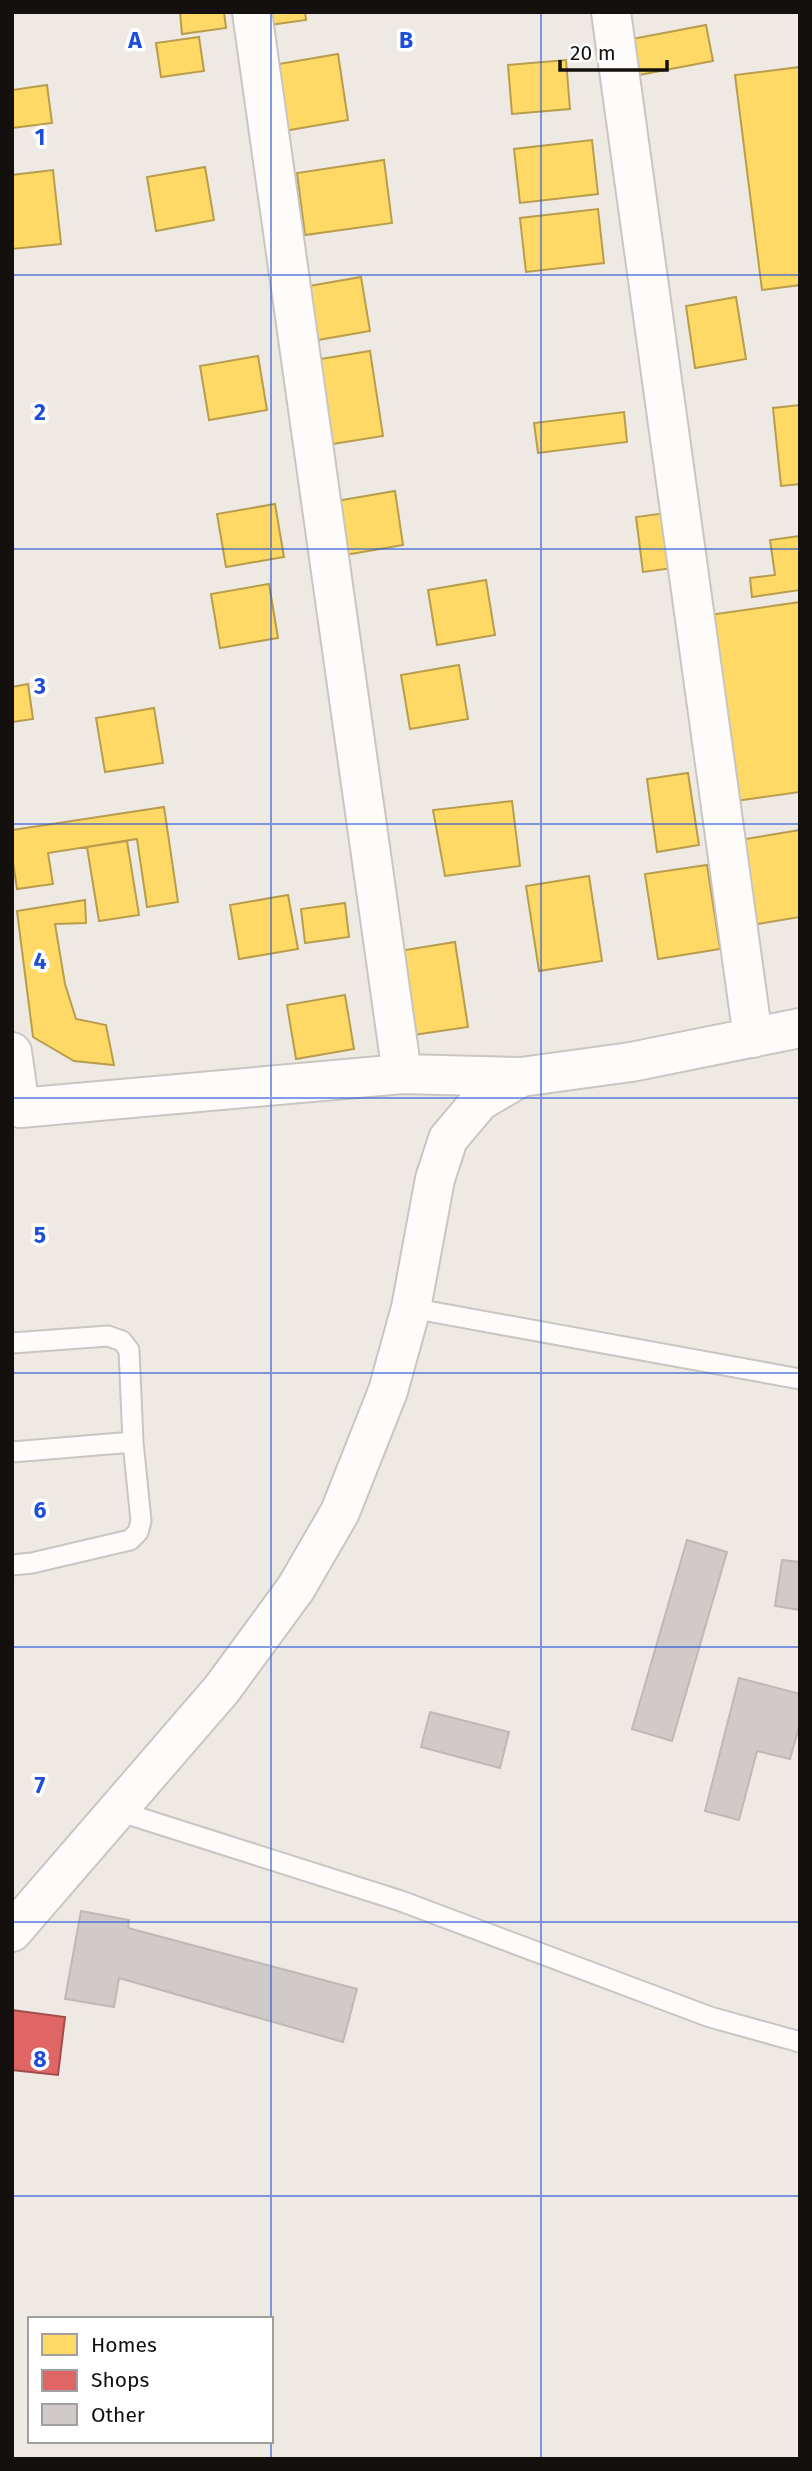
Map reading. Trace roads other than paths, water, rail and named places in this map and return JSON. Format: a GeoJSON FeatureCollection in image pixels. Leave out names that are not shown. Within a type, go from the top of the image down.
{"type":"FeatureCollection","features":[{"type":"Feature","properties":{"kind":"street"},"geometry":{"type":"LineString","coordinates":[[252,12],[401,1074]]}},
{"type":"Feature","properties":{"kind":"street"},"geometry":{"type":"LineString","coordinates":[[611,12],[752,1038]]}},
{"type":"Feature","properties":{"kind":"street"},"geometry":{"type":"LineString","coordinates":[[12,1052],[16,1109],[401,1074],[521,1077],[631,1062],[800,1028]]}},
{"type":"Feature","properties":{"kind":"street"},"geometry":{"type":"LineString","coordinates":[[12,1932],[222,1689],[296,1588],[340,1513],[388,1391],[411,1308],[435,1179],[449,1139],[480,1101],[521,1077]]}},
{"type":"Feature","properties":{"kind":"lane"},"geometry":{"type":"LineString","coordinates":[[411,1308],[800,1379]]}},
{"type":"Feature","properties":{"kind":"lane"},"geometry":{"type":"LineString","coordinates":[[12,1343],[108,1336],[122,1341],[128,1350],[141,1521],[138,1532],[130,1540],[32,1563],[12,1564]]}},
{"type":"Feature","properties":{"kind":"lane"},"geometry":{"type":"LineString","coordinates":[[12,1452],[133,1442]]}},
{"type":"Feature","properties":{"kind":"lane"},"geometry":{"type":"LineString","coordinates":[[118,1811],[401,1901],[710,2017],[800,2042]]}}]}
